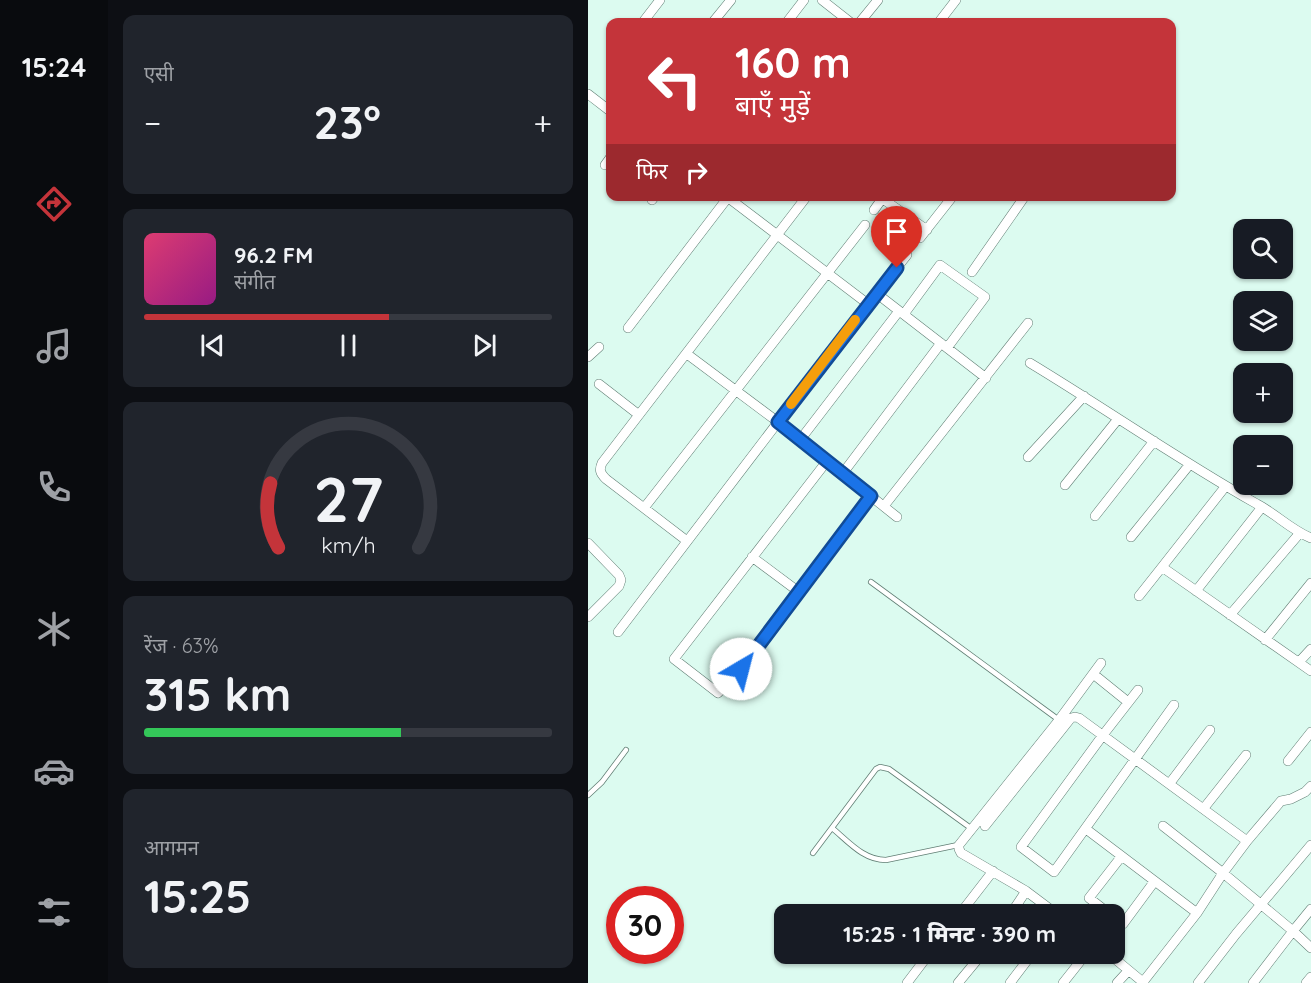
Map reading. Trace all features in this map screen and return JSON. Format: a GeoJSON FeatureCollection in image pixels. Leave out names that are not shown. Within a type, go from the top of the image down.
{"type":"FeatureCollection","features":[{"type":"Feature","properties":{"kind":"street"},"geometry":{"type":"LineString","coordinates":[[646,18],[660,0]]}},
{"type":"Feature","properties":{"kind":"street"},"geometry":{"type":"LineString","coordinates":[[716,18],[731,0]]}},
{"type":"Feature","properties":{"kind":"street"},"geometry":{"type":"LineString","coordinates":[[790,18],[804,0]]}},
{"type":"Feature","properties":{"kind":"street"},"geometry":{"type":"LineString","coordinates":[[822,0],[845,18]]}},
{"type":"Feature","properties":{"kind":"street"},"geometry":{"type":"LineString","coordinates":[[863,18],[878,0]]}},
{"type":"Feature","properties":{"kind":"street"},"geometry":{"type":"LineString","coordinates":[[942,18],[956,0]]}},
{"type":"Feature","properties":{"kind":"street"},"geometry":{"type":"LineString","coordinates":[[588,94],[606,108]]}},
{"type":"Feature","properties":{"kind":"street"},"geometry":{"type":"LineString","coordinates":[[628,328],[725,201]]}},
{"type":"Feature","properties":{"kind":"street"},"geometry":{"type":"LineString","coordinates":[[733,201],[868,304]]}},
{"type":"Feature","properties":{"kind":"street"},"geometry":{"type":"LineString","coordinates":[[687,541],[606,479],[601,474],[600,468],[803,201]]}},
{"type":"Feature","properties":{"kind":"street"},"geometry":{"type":"LineString","coordinates":[[874,210],[881,201]]}},
{"type":"Feature","properties":{"kind":"street"},"geometry":{"type":"LineString","coordinates":[[887,201],[927,230]]}},
{"type":"Feature","properties":{"kind":"street"},"geometry":{"type":"LineString","coordinates":[[920,238],[949,201]]}},
{"type":"Feature","properties":{"kind":"street"},"geometry":{"type":"LineString","coordinates":[[972,272],[1022,201]]}},
{"type":"Feature","properties":{"kind":"street"},"geometry":{"type":"LineString","coordinates":[[644,508],[865,225]]}},
{"type":"Feature","properties":{"kind":"street"},"geometry":{"type":"LineString","coordinates":[[618,632],[907,255]]}},
{"type":"Feature","properties":{"kind":"street"},"geometry":{"type":"LineString","coordinates":[[800,440],[940,265],[985,297],[843,473]]}},
{"type":"Feature","properties":{"kind":"street"},"geometry":{"type":"LineString","coordinates":[[876,293],[986,378]]}},
{"type":"Feature","properties":{"kind":"street"},"geometry":{"type":"LineString","coordinates":[[884,506],[1028,323]]}},
{"type":"Feature","properties":{"kind":"street"},"geometry":{"type":"LineString","coordinates":[[588,357],[599,347]]}},
{"type":"Feature","properties":{"kind":"street"},"geometry":{"type":"LineString","coordinates":[[687,354],[737,390],[897,517]]}},
{"type":"Feature","properties":{"kind":"street"},"geometry":{"type":"LineString","coordinates":[[1030,363],[1225,487],[1262,507],[1299,534],[1311,538]]}},
{"type":"Feature","properties":{"kind":"street"},"geometry":{"type":"LineString","coordinates":[[599,384],[639,415]]}},
{"type":"Feature","properties":{"kind":"street"},"geometry":{"type":"LineString","coordinates":[[1028,457],[1084,396]]}},
{"type":"Feature","properties":{"kind":"street"},"geometry":{"type":"LineString","coordinates":[[1065,485],[1118,418]]}},
{"type":"Feature","properties":{"kind":"street"},"geometry":{"type":"LineString","coordinates":[[1095,516],[1154,441]]}},
{"type":"Feature","properties":{"kind":"street"},"geometry":{"type":"LineString","coordinates":[[826,461],[674,659],[718,693],[741,669],[871,496]]}},
{"type":"Feature","properties":{"kind":"street"},"geometry":{"type":"LineString","coordinates":[[1131,537],[1190,464]]}},
{"type":"Feature","properties":{"kind":"street"},"geometry":{"type":"LineString","coordinates":[[1139,596],[1225,487]]}},
{"type":"Feature","properties":{"kind":"street"},"geometry":{"type":"LineString","coordinates":[[1196,591],[1262,507]]}},
{"type":"Feature","properties":{"kind":"street"},"geometry":{"type":"LineString","coordinates":[[1230,615],[1299,534]]}},
{"type":"Feature","properties":{"kind":"street"},"geometry":{"type":"LineString","coordinates":[[588,617],[619,586],[621,580],[619,575],[589,545]]}},
{"type":"Feature","properties":{"kind":"street"},"geometry":{"type":"LineString","coordinates":[[752,557],[799,592]]}},
{"type":"Feature","properties":{"kind":"street"},"geometry":{"type":"LineString","coordinates":[[1162,567],[1311,671]]}},
{"type":"Feature","properties":{"kind":"street"},"geometry":{"type":"LineString","coordinates":[[1265,640],[1311,583]]}},
{"type":"Feature","properties":{"kind":"street"},"geometry":{"type":"LineString","coordinates":[[1299,662],[1311,649]]}},
{"type":"Feature","properties":{"kind":"street"},"geometry":{"type":"LineString","coordinates":[[1043,904],[1026,891],[961,853],[959,845],[1059,720],[1101,663]]}},
{"type":"Feature","properties":{"kind":"street"},"geometry":{"type":"LineString","coordinates":[[1097,677],[1128,702]]}},
{"type":"Feature","properties":{"kind":"street"},"geometry":{"type":"LineString","coordinates":[[1138,690],[1021,847],[1054,872],[1174,705]]}},
{"type":"Feature","properties":{"kind":"street"},"geometry":{"type":"LineString","coordinates":[[985,826],[1071,718],[1075,717],[1136,758],[1248,841]]}},
{"type":"Feature","properties":{"kind":"street"},"geometry":{"type":"LineString","coordinates":[[1170,783],[1210,730]]}},
{"type":"Feature","properties":{"kind":"street"},"geometry":{"type":"LineString","coordinates":[[1288,761],[1311,732]]}},
{"type":"Feature","properties":{"kind":"street"},"geometry":{"type":"LineString","coordinates":[[1203,808],[1246,755]]}},
{"type":"Feature","properties":{"kind":"street"},"geometry":{"type":"LineString","coordinates":[[1120,964],[1144,982],[1197,913],[1223,873],[1281,801],[1305,792],[1311,786]]}},
{"type":"Feature","properties":{"kind":"street"},"geometry":{"type":"LineString","coordinates":[[1163,826],[1262,905],[1311,948]]}},
{"type":"Feature","properties":{"kind":"street"},"geometry":{"type":"LineString","coordinates":[[1086,829],[1197,913]]}},
{"type":"Feature","properties":{"kind":"street"},"geometry":{"type":"LineString","coordinates":[[1198,983],[1311,845]]}},
{"type":"Feature","properties":{"kind":"street"},"geometry":{"type":"LineString","coordinates":[[1097,904],[1089,898],[1121,857]]}},
{"type":"Feature","properties":{"kind":"street"},"geometry":{"type":"LineString","coordinates":[[968,904],[993,871]]}},
{"type":"Feature","properties":{"kind":"street"},"geometry":{"type":"LineString","coordinates":[[1125,921],[1154,882]]}},
{"type":"Feature","properties":{"kind":"street"},"geometry":{"type":"LineString","coordinates":[[1017,904],[1026,891]]}},
{"type":"Feature","properties":{"kind":"street"},"geometry":{"type":"LineString","coordinates":[[1254,983],[1311,909]]}},
{"type":"Feature","properties":{"kind":"street"},"geometry":{"type":"LineString","coordinates":[[907,983],[922,964]]}},
{"type":"Feature","properties":{"kind":"street"},"geometry":{"type":"LineString","coordinates":[[958,983],[974,964]]}},
{"type":"Feature","properties":{"kind":"street"},"geometry":{"type":"LineString","coordinates":[[1010,983],[1024,964]]}},
{"type":"Feature","properties":{"kind":"street"},"geometry":{"type":"LineString","coordinates":[[1063,983],[1078,964]]}},
{"type":"Feature","properties":{"kind":"street"},"geometry":{"type":"LineString","coordinates":[[1117,983],[1128,971]]}},
{"type":"Feature","properties":{"kind":"street"},"geometry":{"type":"LineString","coordinates":[[1306,983],[1311,977]]}},
{"type":"Feature","properties":{"kind":"lane"},"geometry":{"type":"LineString","coordinates":[[871,582],[1059,720]]}},
{"type":"Feature","properties":{"kind":"lane"},"geometry":{"type":"LineString","coordinates":[[588,795],[602,782],[626,750]]}},
{"type":"Feature","properties":{"kind":"lane"},"geometry":{"type":"LineString","coordinates":[[813,853],[876,769],[880,767],[889,769],[972,829]]}},
{"type":"Feature","properties":{"kind":"lane"},"geometry":{"type":"LineString","coordinates":[[832,828],[864,855],[879,860],[959,845]]}},
{"type":"Feature","properties":{"kind":"slow traffic"},"geometry":{"type":"LineString","coordinates":[[791,404],[855,320]]}},
{"type":"Feature","properties":{"kind":"route"},"geometry":{"type":"LineString","coordinates":[[741,669],[871,496],[778,422],[897,268]]}}]}
